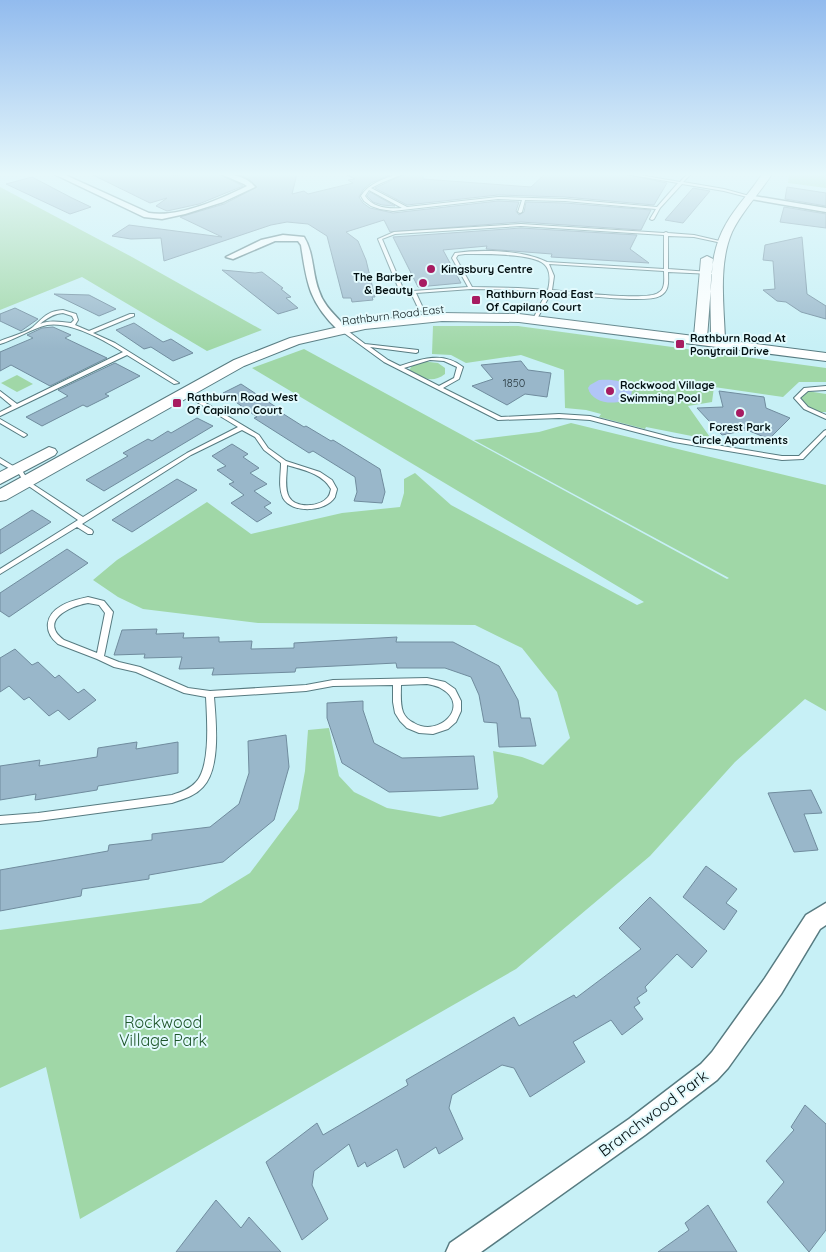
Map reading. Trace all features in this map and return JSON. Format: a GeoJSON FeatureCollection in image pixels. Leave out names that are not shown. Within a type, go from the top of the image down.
{"type":"FeatureCollection","features":[{"type":"Feature","properties":{"kind":"street"},"geometry":{"type":"LineString","coordinates":[[715,232],[717,241],[713,273],[700,336],[826,347]]}},
{"type":"Feature","properties":{"kind":"street"},"geometry":{"type":"LineString","coordinates":[[230,257],[274,239],[290,237],[301,240],[305,245],[316,298],[323,311],[338,326]]}},
{"type":"Feature","properties":{"kind":"street"},"geometry":{"type":"LineString","coordinates":[[713,273],[718,338]]}},
{"type":"Feature","properties":{"kind":"street","name":"Rathburn Road East"},"geometry":{"type":"LineString","coordinates":[[0,496],[21,475],[180,388],[218,361],[282,336],[421,309],[476,307],[700,336]]}},
{"type":"Feature","properties":{"kind":"street","name":"Rathburn Road East"},"geometry":{"type":"LineString","coordinates":[[338,326],[442,317],[538,315],[682,338],[700,336]]}},
{"type":"Feature","properties":{"kind":"street"},"geometry":{"type":"LineString","coordinates":[[718,338],[826,357]]}},
{"type":"Feature","properties":{"kind":"street","name":"Rathburn Road East"},"geometry":{"type":"LineString","coordinates":[[0,479],[21,475]]}},
{"type":"Feature","properties":{"kind":"street","name":"Branchwood Park"},"geometry":{"type":"LineString","coordinates":[[458,1252],[637,1127],[709,1072],[720,1060],[773,986],[813,922],[826,913]]}},
{"type":"Feature","properties":{"kind":"lane"},"geometry":{"type":"LineString","coordinates":[[401,232],[382,237],[382,243],[400,287],[414,292],[471,288],[518,289],[616,297],[651,297],[658,296],[663,292],[666,286],[666,233]]}},
{"type":"Feature","properties":{"kind":"lane"},"geometry":{"type":"LineString","coordinates":[[656,232],[694,236],[717,241]]}},
{"type":"Feature","properties":{"kind":"lane"},"geometry":{"type":"LineString","coordinates":[[471,288],[454,258],[456,254],[470,252],[540,258],[546,263],[552,276],[551,288],[538,315]]}},
{"type":"Feature","properties":{"kind":"lane"},"geometry":{"type":"LineString","coordinates":[[546,263],[713,273]]}},
{"type":"Feature","properties":{"kind":"lane"},"geometry":{"type":"LineString","coordinates":[[414,292],[421,309],[442,317]]}},
{"type":"Feature","properties":{"kind":"lane"},"geometry":{"type":"LineString","coordinates":[[35,327],[46,316],[60,312],[74,315],[76,320],[72,325]]}},
{"type":"Feature","properties":{"kind":"lane"},"geometry":{"type":"LineString","coordinates":[[88,333],[132,315]]}},
{"type":"Feature","properties":{"kind":"lane"},"geometry":{"type":"LineString","coordinates":[[0,343],[35,327],[56,323],[72,325],[113,344],[241,428],[257,436],[266,449],[284,462],[306,468],[325,478],[334,486],[335,492],[332,497],[327,502],[315,506],[302,507],[291,502],[286,498],[284,489],[284,462]]}},
{"type":"Feature","properties":{"kind":"lane"},"geometry":{"type":"LineString","coordinates":[[338,326],[386,361],[500,419],[559,416],[590,418],[674,440],[782,458],[801,458],[826,432]]}},
{"type":"Feature","properties":{"kind":"lane"},"geometry":{"type":"LineString","coordinates":[[362,344],[416,351]]}},
{"type":"Feature","properties":{"kind":"lane"},"geometry":{"type":"LineString","coordinates":[[0,414],[126,353]]}},
{"type":"Feature","properties":{"kind":"lane"},"geometry":{"type":"LineString","coordinates":[[399,368],[437,357],[452,360],[460,367],[456,379],[439,388]]}},
{"type":"Feature","properties":{"kind":"lane"},"geometry":{"type":"LineString","coordinates":[[826,388],[806,389],[796,398],[805,409],[826,417]]}},
{"type":"Feature","properties":{"kind":"lane"},"geometry":{"type":"LineString","coordinates":[[0,393],[16,406]]}},
{"type":"Feature","properties":{"kind":"lane"},"geometry":{"type":"LineString","coordinates":[[0,421],[24,435]]}},
{"type":"Feature","properties":{"kind":"lane"},"geometry":{"type":"LineString","coordinates":[[0,572],[189,454],[241,428]]}},
{"type":"Feature","properties":{"kind":"lane"},"geometry":{"type":"LineString","coordinates":[[0,460],[90,532]]}},
{"type":"Feature","properties":{"kind":"lane"},"geometry":{"type":"LineString","coordinates":[[100,657],[109,615],[106,607],[98,602],[83,601],[67,606],[59,612],[53,619],[51,626],[57,639],[118,665],[137,669],[187,691],[210,694],[306,688],[332,683],[397,682],[433,682],[446,686],[457,698],[458,708],[455,718],[447,725],[435,730],[422,730],[410,726],[399,713],[397,682]]}},
{"type":"Feature","properties":{"kind":"lane"},"geometry":{"type":"LineString","coordinates":[[0,820],[38,817],[172,798],[188,794],[205,778],[210,765],[210,694]]}},
{"type":"Feature","properties":{"kind":"green space"},"geometry":{"type":"Polygon","coordinates":[[[0,232],[86,232],[262,330],[207,351],[82,277],[0,310],[0,232]]]}},
{"type":"Feature","properties":{"kind":"green space"},"geometry":{"type":"Polygon","coordinates":[[[433,326],[518,326],[826,368],[826,382],[799,382],[783,397],[714,387],[712,402],[688,406],[712,440],[646,427],[645,429],[599,417],[601,414],[586,410],[565,408],[564,370],[521,355],[466,363],[451,355],[432,354],[433,326]]]}},
{"type":"Feature","properties":{"kind":"green space","name":"Rockwood Village Park"},"geometry":{"type":"Polygon","coordinates":[[[304,349],[727,579],[729,578],[474,440],[539,432],[571,423],[826,485],[826,711],[805,699],[735,762],[650,856],[516,969],[80,1219],[46,1067],[0,1088],[0,930],[201,903],[250,873],[298,809],[305,771],[308,730],[329,728],[339,776],[354,792],[387,808],[440,817],[493,804],[498,797],[493,751],[522,757],[543,765],[570,738],[557,692],[522,648],[475,625],[258,623],[143,609],[118,597],[93,580],[117,560],[207,502],[251,534],[342,513],[400,507],[404,493],[404,479],[415,473],[451,505],[637,605],[644,602],[252,368],[304,349]]]}},
{"type":"Feature","properties":{"kind":"green space"},"geometry":{"type":"Polygon","coordinates":[[[421,361],[438,363],[445,368],[445,374],[436,379],[427,379],[409,371],[412,365],[421,361]]]}},
{"type":"Feature","properties":{"kind":"green space"},"geometry":{"type":"Polygon","coordinates":[[[17,375],[33,384],[17,392],[1,383],[17,375]]]}},
{"type":"Feature","properties":{"kind":"green space"},"geometry":{"type":"Polygon","coordinates":[[[807,391],[826,394],[826,412],[816,412],[800,404],[797,396],[807,391]]]}},
{"type":"Feature","properties":{"kind":"water","name":"Rockwood Village Swimming Pool"},"geometry":{"type":"Polygon","coordinates":[[[599,380],[613,380],[625,384],[632,390],[631,397],[613,403],[600,401],[591,394],[588,388],[599,380]]]}},
{"type":"Feature","properties":{"kind":"building"},"geometry":{"type":"Polygon","coordinates":[[[118,232],[187,232],[222,237],[212,232],[249,232],[164,261],[161,238],[131,239],[112,236],[118,232]]]}},
{"type":"Feature","properties":{"kind":"building"},"geometry":{"type":"Polygon","coordinates":[[[321,232],[347,232],[358,241],[366,260],[375,297],[372,297],[373,300],[352,302],[351,298],[343,298],[327,236],[321,232]]]}},
{"type":"Feature","properties":{"kind":"building","name":"Kingsbury Centre"},"geometry":{"type":"Polygon","coordinates":[[[458,232],[594,232],[637,235],[630,249],[649,263],[551,257],[552,254],[486,249],[487,246],[443,250],[461,283],[418,287],[393,237],[458,232]]]}},
{"type":"Feature","properties":{"kind":"building"},"geometry":{"type":"Polygon","coordinates":[[[802,237],[807,294],[826,306],[826,319],[801,312],[786,302],[777,301],[763,290],[775,289],[773,261],[763,260],[765,245],[802,237]]]}},
{"type":"Feature","properties":{"kind":"building"},"geometry":{"type":"Polygon","coordinates":[[[222,270],[262,272],[283,288],[281,289],[291,297],[286,298],[298,308],[278,314],[222,270]]]}},
{"type":"Feature","properties":{"kind":"building"},"geometry":{"type":"Polygon","coordinates":[[[54,294],[89,295],[116,309],[99,316],[54,294]]]}},
{"type":"Feature","properties":{"kind":"building"},"geometry":{"type":"Polygon","coordinates":[[[15,308],[38,319],[21,331],[0,321],[0,314],[15,308]]]}},
{"type":"Feature","properties":{"kind":"building"},"geometry":{"type":"Polygon","coordinates":[[[134,323],[163,342],[171,339],[193,353],[173,361],[151,347],[144,349],[116,330],[134,323]]]}},
{"type":"Feature","properties":{"kind":"building"},"geometry":{"type":"Polygon","coordinates":[[[53,327],[71,335],[65,338],[107,358],[50,386],[11,365],[0,371],[0,352],[33,338],[27,335],[42,328],[53,327]]]}},
{"type":"Feature","properties":{"kind":"building"},"geometry":{"type":"Polygon","coordinates":[[[521,361],[528,370],[551,373],[547,397],[525,394],[507,405],[472,386],[493,379],[481,365],[521,361]]]}},
{"type":"Feature","properties":{"kind":"building"},"geometry":{"type":"Polygon","coordinates":[[[115,363],[140,376],[105,394],[109,396],[87,407],[83,405],[42,426],[26,417],[68,396],[58,390],[115,363]]]}},
{"type":"Feature","properties":{"kind":"building"},"geometry":{"type":"Polygon","coordinates":[[[241,384],[304,427],[306,426],[331,441],[333,440],[380,469],[385,492],[382,503],[354,501],[357,492],[355,477],[313,451],[309,453],[254,418],[257,417],[223,393],[241,384]]]}},
{"type":"Feature","properties":{"kind":"building","name":"Forest Park Circle Apartments"},"geometry":{"type":"Polygon","coordinates":[[[719,391],[764,397],[766,408],[790,418],[769,439],[747,430],[722,435],[697,408],[723,407],[719,391]]]}},
{"type":"Feature","properties":{"kind":"building"},"geometry":{"type":"Polygon","coordinates":[[[197,418],[213,426],[104,491],[86,480],[128,456],[123,453],[148,439],[152,441],[168,431],[171,433],[197,418]]]}},
{"type":"Feature","properties":{"kind":"building"},"geometry":{"type":"Polygon","coordinates":[[[232,444],[248,454],[243,457],[259,468],[250,473],[267,484],[254,491],[271,503],[264,507],[272,513],[257,522],[231,503],[244,495],[229,484],[234,482],[217,470],[226,466],[212,456],[232,444]]]}},
{"type":"Feature","properties":{"kind":"building"},"geometry":{"type":"Polygon","coordinates":[[[177,479],[197,490],[132,532],[112,520],[177,479]]]}},
{"type":"Feature","properties":{"kind":"building"},"geometry":{"type":"Polygon","coordinates":[[[32,510],[51,522],[0,554],[0,530],[32,510]]]}},
{"type":"Feature","properties":{"kind":"building"},"geometry":{"type":"Polygon","coordinates":[[[67,549],[88,563],[9,617],[0,611],[0,593],[67,549]]]}},
{"type":"Feature","properties":{"kind":"building"},"geometry":{"type":"Polygon","coordinates":[[[157,629],[156,634],[184,633],[183,638],[219,637],[219,642],[252,641],[251,649],[294,648],[294,643],[397,637],[396,642],[453,642],[499,666],[518,700],[521,718],[530,718],[536,746],[499,747],[497,723],[484,722],[479,695],[471,677],[445,668],[397,668],[396,663],[296,668],[295,672],[212,675],[214,668],[179,669],[182,657],[144,658],[145,654],[114,655],[122,630],[157,629]]]}},
{"type":"Feature","properties":{"kind":"building"},"geometry":{"type":"Polygon","coordinates":[[[15,649],[32,665],[38,662],[55,678],[59,675],[78,693],[84,689],[96,700],[69,720],[58,710],[49,716],[29,697],[24,700],[9,686],[0,692],[0,658],[15,649]]]}},
{"type":"Feature","properties":{"kind":"building"},"geometry":{"type":"Polygon","coordinates":[[[363,701],[363,710],[374,743],[402,758],[474,756],[478,789],[389,792],[342,763],[327,718],[327,703],[363,701]]]}},
{"type":"Feature","properties":{"kind":"building"},"geometry":{"type":"Polygon","coordinates":[[[286,735],[289,767],[274,820],[223,862],[149,875],[149,879],[82,889],[81,896],[0,911],[0,870],[108,851],[109,845],[152,840],[152,834],[210,827],[239,804],[249,773],[248,741],[286,735]]]}},
{"type":"Feature","properties":{"kind":"building"},"geometry":{"type":"Polygon","coordinates":[[[137,742],[136,749],[178,742],[178,773],[98,786],[97,790],[35,800],[36,794],[0,800],[0,766],[40,760],[39,766],[97,757],[98,748],[137,742]]]}},
{"type":"Feature","properties":{"kind":"building"},"geometry":{"type":"Polygon","coordinates":[[[811,790],[822,813],[804,814],[818,850],[794,852],[768,793],[811,790]]]}},
{"type":"Feature","properties":{"kind":"building"},"geometry":{"type":"Polygon","coordinates":[[[706,866],[737,889],[726,903],[737,911],[724,930],[683,897],[706,866]]]}},
{"type":"Feature","properties":{"kind":"building"},"geometry":{"type":"Polygon","coordinates":[[[650,897],[707,951],[692,968],[677,954],[645,987],[647,991],[637,998],[640,1003],[634,1007],[643,1019],[622,1035],[611,1020],[573,1042],[585,1062],[530,1097],[514,1068],[502,1065],[452,1095],[449,1108],[463,1139],[439,1154],[436,1147],[404,1168],[397,1149],[367,1167],[365,1162],[358,1167],[349,1144],[314,1171],[312,1185],[328,1219],[302,1240],[266,1162],[317,1123],[323,1135],[408,1085],[406,1080],[514,1017],[519,1026],[574,995],[576,998],[641,949],[619,928],[650,897]]]}},
{"type":"Feature","properties":{"kind":"building"},"geometry":{"type":"Polygon","coordinates":[[[805,1105],[826,1124],[826,1230],[809,1252],[767,1202],[784,1182],[766,1161],[794,1130],[791,1127],[805,1105]]]}},
{"type":"Feature","properties":{"kind":"building"},"geometry":{"type":"Polygon","coordinates":[[[216,1200],[241,1228],[249,1217],[281,1252],[176,1252],[216,1200]]]}},
{"type":"Feature","properties":{"kind":"building"},"geometry":{"type":"Polygon","coordinates":[[[708,1205],[737,1252],[658,1252],[689,1230],[685,1223],[708,1205]]]}},
{"type":"Feature","properties":{"kind":"place","name":"Kingsbury Centre"},"geometry":{"type":"Point","coordinates":[431,269]}},
{"type":"Feature","properties":{"kind":"place","name":"The Barber & Beauty"},"geometry":{"type":"Point","coordinates":[423,283]}},
{"type":"Feature","properties":{"kind":"place","name":"Rathburn Road East Of Capilano Court"},"geometry":{"type":"Point","coordinates":[476,300]}},
{"type":"Feature","properties":{"kind":"place","name":"Rathburn Road At Ponytrail Drive"},"geometry":{"type":"Point","coordinates":[680,344]}},
{"type":"Feature","properties":{"kind":"place","name":"Rockwood Village Swimming Pool"},"geometry":{"type":"Point","coordinates":[610,391]}},
{"type":"Feature","properties":{"kind":"place","name":"Rathburn Road West Of Capilano Court"},"geometry":{"type":"Point","coordinates":[177,403]}},
{"type":"Feature","properties":{"kind":"place","name":"Forest Park Circle Apartments"},"geometry":{"type":"Point","coordinates":[740,413]}}]}
